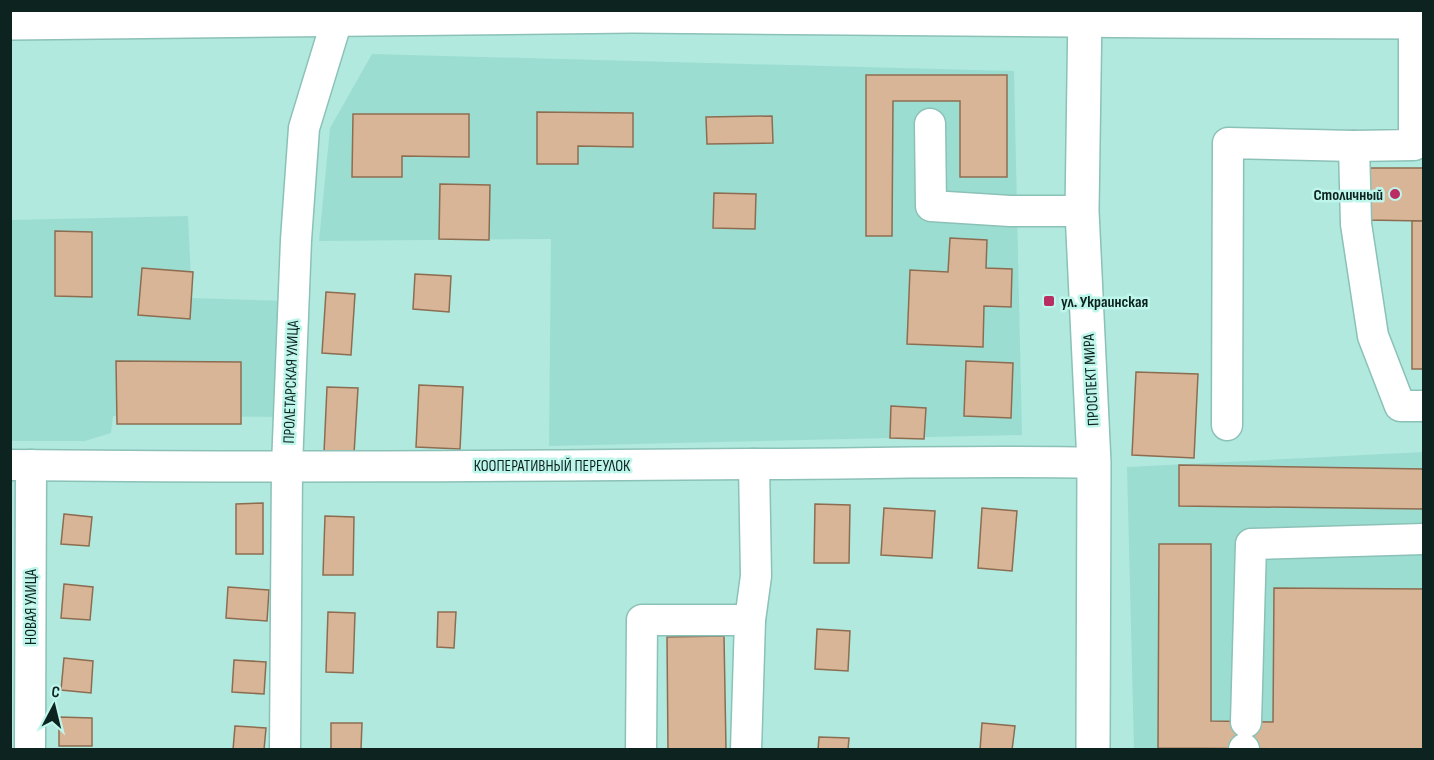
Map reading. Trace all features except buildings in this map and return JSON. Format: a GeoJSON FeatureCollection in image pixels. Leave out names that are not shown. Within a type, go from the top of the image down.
{"type":"FeatureCollection","features":[{"type":"Feature","properties":{"kind":"main road"},"geometry":{"type":"LineString","coordinates":[[10,23],[340,15],[673,14],[1085,15],[1419,22]]}},
{"type":"Feature","properties":{"kind":"main road","name":"ПРОСПЕКТ МИРА"},"geometry":{"type":"LineString","coordinates":[[1085,15],[1082,211],[1094,463],[1093,750]]}},
{"type":"Feature","properties":{"kind":"street","name":"ПРОЛЕТАРСКАЯ УЛИЦА"},"geometry":{"type":"LineString","coordinates":[[285,750],[287,466],[296,240],[304,128],[340,15]]}},
{"type":"Feature","properties":{"kind":"street"},"geometry":{"type":"LineString","coordinates":[[1227,425],[1228,143],[1414,145],[1419,22]]}},
{"type":"Feature","properties":{"kind":"street"},"geometry":{"type":"LineString","coordinates":[[930,124],[931,206],[1010,211],[1082,211]]}},
{"type":"Feature","properties":{"kind":"street"},"geometry":{"type":"LineString","coordinates":[[1354,146],[1356,224],[1372,336],[1400,406],[1424,406]]}},
{"type":"Feature","properties":{"kind":"street","name":"КООПЕРАТИВНЫЙ ПЕРЕУЛОК"},"geometry":{"type":"LineString","coordinates":[[21,465],[287,466],[1034,461],[1094,463]]}},
{"type":"Feature","properties":{"kind":"street"},"geometry":{"type":"LineString","coordinates":[[746,750],[750,620],[756,576],[754,464]]}},
{"type":"Feature","properties":{"kind":"street","name":"НОВАЯ УЛИЦА"},"geometry":{"type":"LineString","coordinates":[[21,465],[30,750]]}},
{"type":"Feature","properties":{"kind":"street"},"geometry":{"type":"LineString","coordinates":[[1245,740],[1251,544],[1424,539]]}},
{"type":"Feature","properties":{"kind":"street"},"geometry":{"type":"LineString","coordinates":[[641,750],[642,620],[750,620]]}},
{"type":"Feature","properties":{"kind":"shaded area"},"geometry":{"type":"Polygon","coordinates":[[[372,54],[1014,71],[1022,435],[549,446],[551,239],[319,241],[330,128],[372,54]]]}},
{"type":"Feature","properties":{"kind":"shaded area"},"geometry":{"type":"Polygon","coordinates":[[[188,216],[192,298],[287,301],[288,417],[113,416],[111,433],[85,441],[11,441],[10,220],[188,216]]]}},
{"type":"Feature","properties":{"kind":"shaded area"},"geometry":{"type":"Polygon","coordinates":[[[1423,452],[1423,749],[1134,749],[1127,467],[1423,452]]]}},
{"type":"Feature","properties":{"kind":"place","name":"Столичный"},"geometry":{"type":"Point","coordinates":[1395,194]}},
{"type":"Feature","properties":{"kind":"place","name":"ул. Украинская"},"geometry":{"type":"Point","coordinates":[1049,301]}}]}
